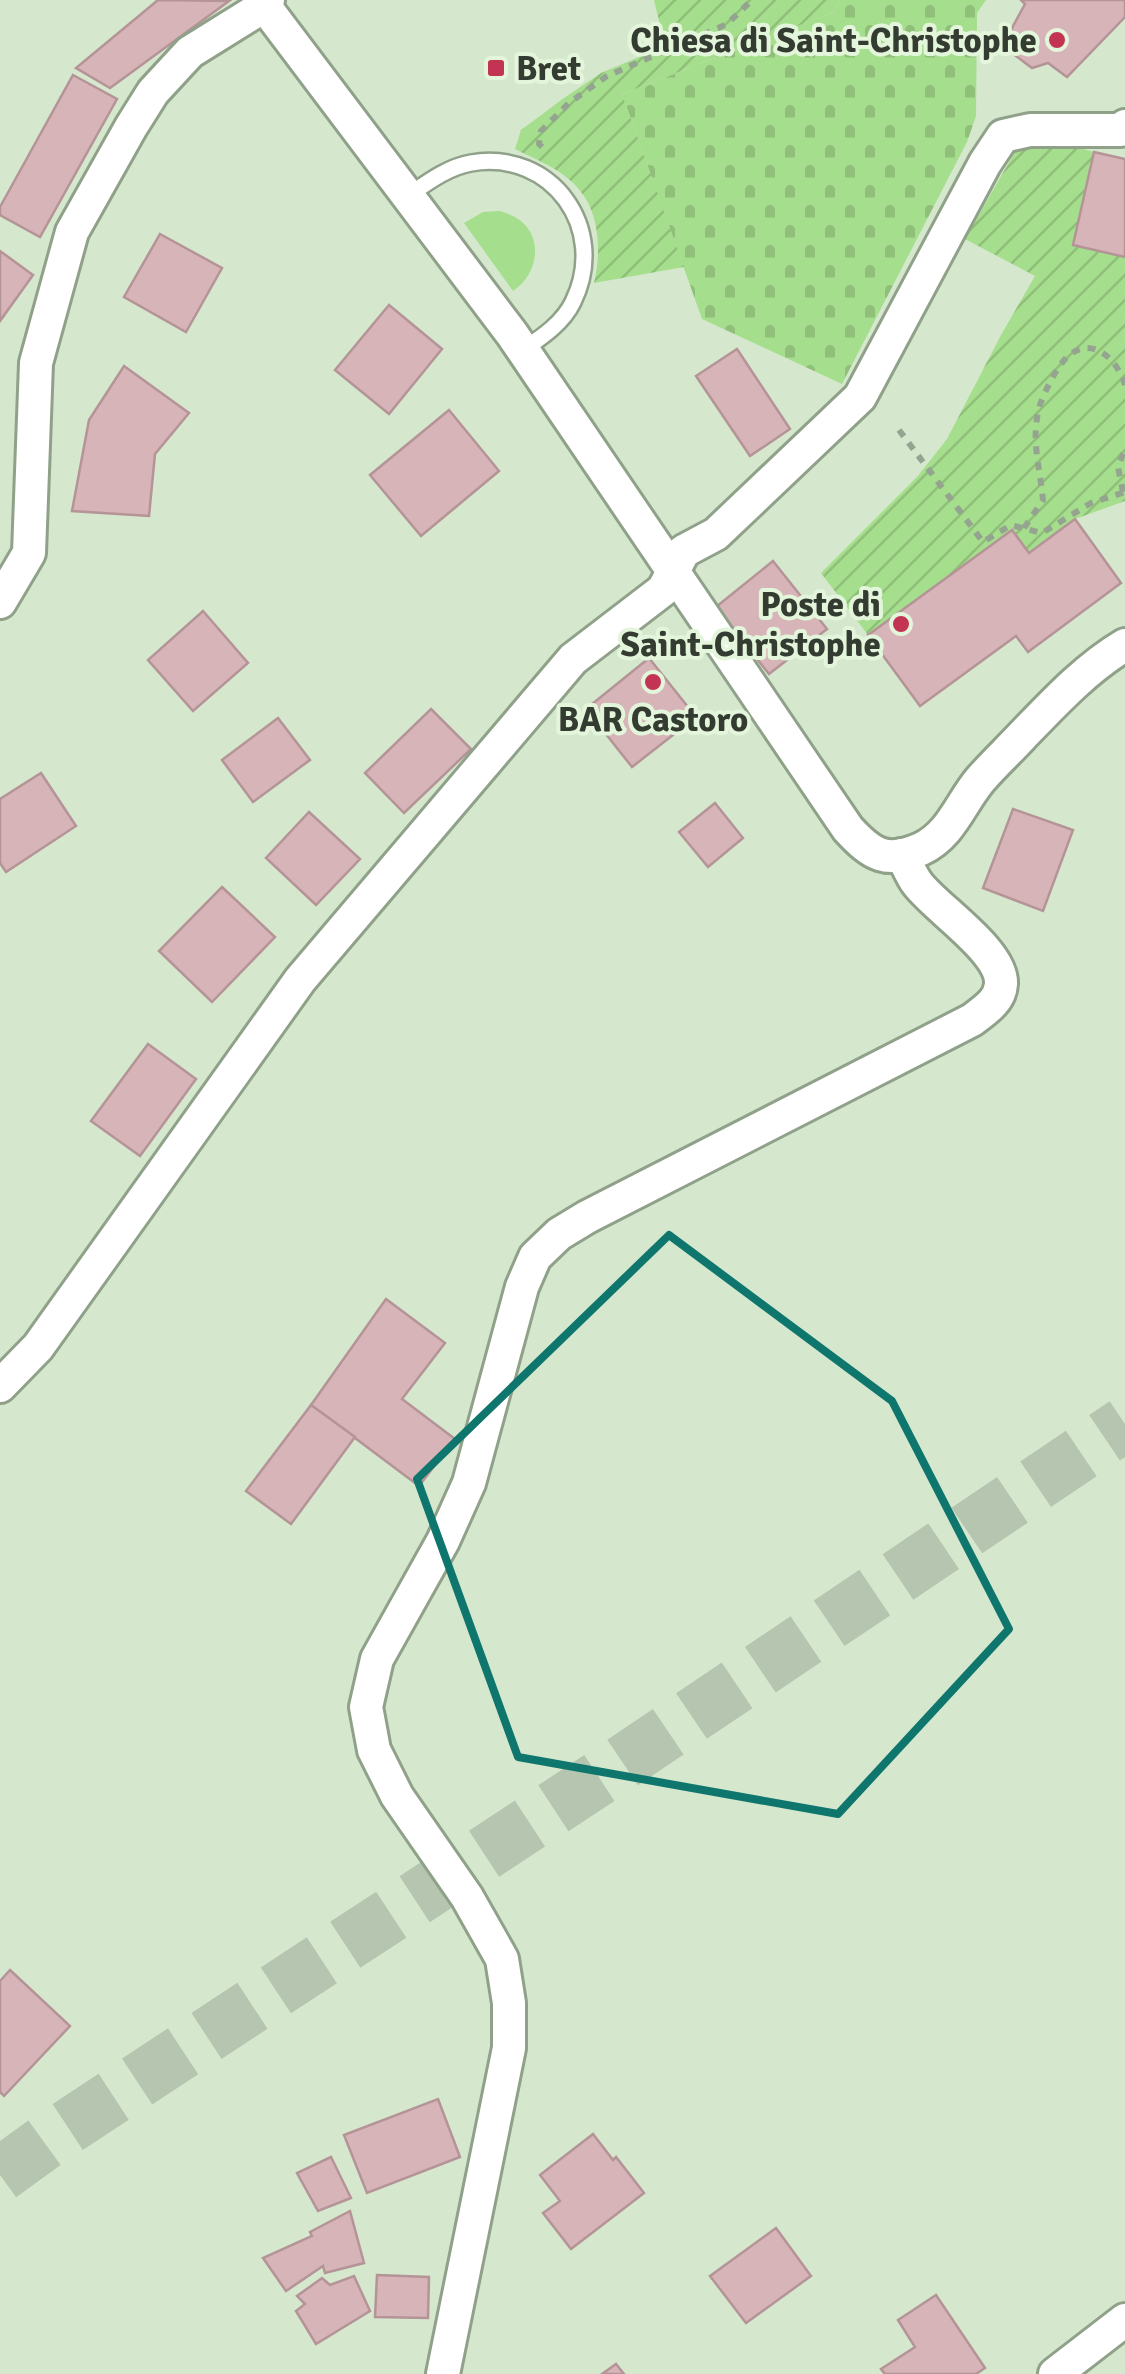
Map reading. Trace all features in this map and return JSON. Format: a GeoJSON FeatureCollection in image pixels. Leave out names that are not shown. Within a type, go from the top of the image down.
{"type":"FeatureCollection","features":[{"type":"Feature","properties":{"kind":"street"},"geometry":{"type":"LineString","coordinates":[[0,602],[29,554],[36,364],[72,232],[153,92],[190,52],[264,2],[524,350],[848,829],[866,848],[884,857],[902,855],[939,837],[957,817],[978,782],[1058,698],[1125,645]]}},
{"type":"Feature","properties":{"kind":"street"},"geometry":{"type":"LineString","coordinates":[[0,1386],[38,1346],[300,980],[574,659],[662,590],[684,551],[716,534],[860,397],[1003,136],[1030,130],[1123,128]]}},
{"type":"Feature","properties":{"kind":"street"},"geometry":{"type":"LineString","coordinates":[[443,2374],[509,2048],[510,2003],[502,1959],[467,1897],[397,1796],[374,1750],[366,1707],[377,1659],[469,1483],[522,1287],[535,1257],[559,1234],[587,1217],[972,1020],[993,1004],[1001,987],[1000,974],[992,959],[918,884],[902,855]]}},
{"type":"Feature","properties":{"kind":"street"},"geometry":{"type":"LineString","coordinates":[[1055,2374],[1125,2320]]}},
{"type":"Feature","properties":{"kind":"lane"},"geometry":{"type":"LineString","coordinates":[[409,195],[434,177],[466,163],[498,160],[529,169],[566,200],[575,213],[584,244],[584,276],[572,306],[551,331],[524,350]]}},
{"type":"Feature","properties":{"kind":"path"},"geometry":{"type":"LineString","coordinates":[[553,158],[539,144],[540,130],[569,103],[607,76],[727,24],[752,0]]}},
{"type":"Feature","properties":{"kind":"path"},"geometry":{"type":"LineString","coordinates":[[1024,528],[1043,500],[1035,452],[1040,404],[1065,359],[1078,349],[1091,348],[1106,354],[1122,374],[1125,385]]}},
{"type":"Feature","properties":{"kind":"path"},"geometry":{"type":"LineString","coordinates":[[899,430],[983,542],[1011,525],[1042,533],[1090,504],[1124,492],[1118,466],[1125,448]]}},
{"type":"Feature","properties":{"kind":"highlighted area"},"geometry":{"type":"Polygon","coordinates":[[[669,1235],[892,1401],[1009,1629],[838,1814],[518,1757],[417,1479],[669,1235]]]}},
{"type":"Feature","properties":{"kind":"green space"},"geometry":{"type":"Polygon","coordinates":[[[654,0],[840,0],[834,12],[622,94],[684,267],[594,283],[597,236],[587,201],[559,172],[515,149],[521,130],[564,98],[601,73],[665,46],[654,0]]]}},
{"type":"Feature","properties":{"kind":"green space"},"geometry":{"type":"Polygon","coordinates":[[[840,0],[986,0],[977,13],[976,116],[967,142],[842,384],[702,319],[622,94],[834,12],[840,0]]]}},
{"type":"Feature","properties":{"kind":"green space"},"geometry":{"type":"Polygon","coordinates":[[[1066,144],[1094,152],[1073,245],[1125,257],[1125,501],[1075,519],[1029,553],[1011,530],[868,635],[821,573],[917,477],[947,439],[1035,276],[965,239],[1016,150],[1066,144]]]}},
{"type":"Feature","properties":{"kind":"green space"},"geometry":{"type":"Polygon","coordinates":[[[500,211],[525,224],[534,243],[533,265],[513,291],[464,223],[483,212],[500,211]]]}},
{"type":"Feature","properties":{"kind":"building"},"geometry":{"type":"Polygon","coordinates":[[[158,0],[229,1],[110,88],[76,68],[158,0]]]}},
{"type":"Feature","properties":{"kind":"building","name":"Chiesa di Saint-Christophe"},"geometry":{"type":"Polygon","coordinates":[[[1021,0],[1125,0],[1125,17],[1067,77],[1048,63],[1032,68],[1012,53],[1012,28],[1025,4],[1021,0]]]}},
{"type":"Feature","properties":{"kind":"building"},"geometry":{"type":"Polygon","coordinates":[[[73,75],[117,99],[40,237],[0,215],[0,207],[73,75]]]}},
{"type":"Feature","properties":{"kind":"building"},"geometry":{"type":"Polygon","coordinates":[[[1094,152],[1125,159],[1125,257],[1073,245],[1094,152]]]}},
{"type":"Feature","properties":{"kind":"building"},"geometry":{"type":"Polygon","coordinates":[[[160,234],[222,268],[186,332],[124,297],[160,234]]]}},
{"type":"Feature","properties":{"kind":"building"},"geometry":{"type":"Polygon","coordinates":[[[0,251],[33,275],[0,321],[0,251]]]}},
{"type":"Feature","properties":{"kind":"building"},"geometry":{"type":"Polygon","coordinates":[[[389,305],[442,349],[389,414],[335,370],[389,305]]]}},
{"type":"Feature","properties":{"kind":"building"},"geometry":{"type":"Polygon","coordinates":[[[737,349],[790,429],[750,456],[696,376],[737,349]]]}},
{"type":"Feature","properties":{"kind":"building"},"geometry":{"type":"Polygon","coordinates":[[[124,366],[189,413],[155,454],[149,516],[72,511],[89,420],[124,366]]]}},
{"type":"Feature","properties":{"kind":"building"},"geometry":{"type":"Polygon","coordinates":[[[449,410],[499,471],[421,536],[370,475],[449,410]]]}},
{"type":"Feature","properties":{"kind":"building"},"geometry":{"type":"Polygon","coordinates":[[[1075,519],[1121,583],[1028,652],[1016,636],[920,706],[868,635],[1012,530],[1029,553],[1075,519]]]}},
{"type":"Feature","properties":{"kind":"building"},"geometry":{"type":"Polygon","coordinates":[[[773,561],[827,629],[769,674],[716,607],[773,561]]]}},
{"type":"Feature","properties":{"kind":"building"},"geometry":{"type":"Polygon","coordinates":[[[203,611],[248,663],[193,711],[148,660],[203,611]]]}},
{"type":"Feature","properties":{"kind":"building"},"geometry":{"type":"Polygon","coordinates":[[[649,658],[696,717],[632,767],[586,709],[649,658]]]}},
{"type":"Feature","properties":{"kind":"building"},"geometry":{"type":"Polygon","coordinates":[[[431,709],[471,749],[404,813],[365,773],[431,709]]]}},
{"type":"Feature","properties":{"kind":"building"},"geometry":{"type":"Polygon","coordinates":[[[278,718],[310,760],[253,802],[222,760],[278,718]]]}},
{"type":"Feature","properties":{"kind":"building"},"geometry":{"type":"Polygon","coordinates":[[[41,773],[76,826],[6,872],[0,863],[0,799],[41,773]]]}},
{"type":"Feature","properties":{"kind":"building"},"geometry":{"type":"Polygon","coordinates":[[[715,803],[743,838],[708,867],[679,832],[715,803]]]}},
{"type":"Feature","properties":{"kind":"building"},"geometry":{"type":"Polygon","coordinates":[[[1013,809],[1073,830],[1043,911],[983,888],[1013,809]]]}},
{"type":"Feature","properties":{"kind":"building"},"geometry":{"type":"Polygon","coordinates":[[[309,812],[360,859],[316,905],[266,858],[309,812]]]}},
{"type":"Feature","properties":{"kind":"building"},"geometry":{"type":"Polygon","coordinates":[[[222,887],[275,937],[212,1002],[159,951],[222,887]]]}},
{"type":"Feature","properties":{"kind":"building"},"geometry":{"type":"Polygon","coordinates":[[[148,1044],[196,1079],[140,1156],[91,1121],[148,1044]]]}},
{"type":"Feature","properties":{"kind":"building"},"geometry":{"type":"Polygon","coordinates":[[[386,1299],[445,1343],[402,1399],[455,1439],[419,1486],[311,1405],[386,1299]]]}},
{"type":"Feature","properties":{"kind":"building"},"geometry":{"type":"Polygon","coordinates":[[[311,1405],[355,1437],[291,1524],[246,1491],[311,1405]]]}},
{"type":"Feature","properties":{"kind":"building"},"geometry":{"type":"Polygon","coordinates":[[[10,1970],[70,2026],[4,2096],[0,2092],[0,1981],[10,1970]]]}},
{"type":"Feature","properties":{"kind":"building"},"geometry":{"type":"Polygon","coordinates":[[[438,2099],[460,2157],[367,2193],[344,2135],[438,2099]]]}},
{"type":"Feature","properties":{"kind":"building"},"geometry":{"type":"Polygon","coordinates":[[[593,2134],[644,2193],[571,2249],[543,2213],[560,2201],[540,2175],[593,2134]]]}},
{"type":"Feature","properties":{"kind":"building"},"geometry":{"type":"Polygon","coordinates":[[[331,2157],[351,2198],[318,2211],[297,2173],[331,2157]]]}},
{"type":"Feature","properties":{"kind":"building"},"geometry":{"type":"Polygon","coordinates":[[[350,2211],[364,2263],[325,2273],[323,2266],[286,2291],[263,2258],[312,2236],[310,2232],[350,2211]]]}},
{"type":"Feature","properties":{"kind":"building"},"geometry":{"type":"Polygon","coordinates":[[[776,2228],[811,2276],[746,2323],[710,2276],[776,2228]]]}},
{"type":"Feature","properties":{"kind":"building"},"geometry":{"type":"Polygon","coordinates":[[[377,2275],[429,2277],[428,2318],[375,2317],[377,2275]]]}},
{"type":"Feature","properties":{"kind":"building"},"geometry":{"type":"Polygon","coordinates":[[[354,2276],[370,2311],[316,2344],[296,2311],[305,2304],[297,2296],[322,2278],[330,2285],[354,2276]]]}},
{"type":"Feature","properties":{"kind":"building"},"geometry":{"type":"Polygon","coordinates":[[[936,2295],[985,2368],[976,2374],[885,2374],[881,2369],[915,2347],[898,2320],[936,2295]]]}},
{"type":"Feature","properties":{"kind":"building"},"geometry":{"type":"Polygon","coordinates":[[[616,2364],[624,2374],[602,2374],[616,2364]]]}},
{"type":"Feature","properties":{"kind":"tunnel"},"geometry":{"type":"LineString","coordinates":[[0,2175],[1125,1424]]}},
{"type":"Feature","properties":{"kind":"place","name":"Chiesa di Saint-Christophe"},"geometry":{"type":"Point","coordinates":[1057,40]}},
{"type":"Feature","properties":{"kind":"place","name":"Bret"},"geometry":{"type":"Point","coordinates":[496,68]}},
{"type":"Feature","properties":{"kind":"place","name":"Poste di Saint-Christophe"},"geometry":{"type":"Point","coordinates":[901,624]}},
{"type":"Feature","properties":{"kind":"place","name":"BAR Castoro"},"geometry":{"type":"Point","coordinates":[653,682]}}]}
